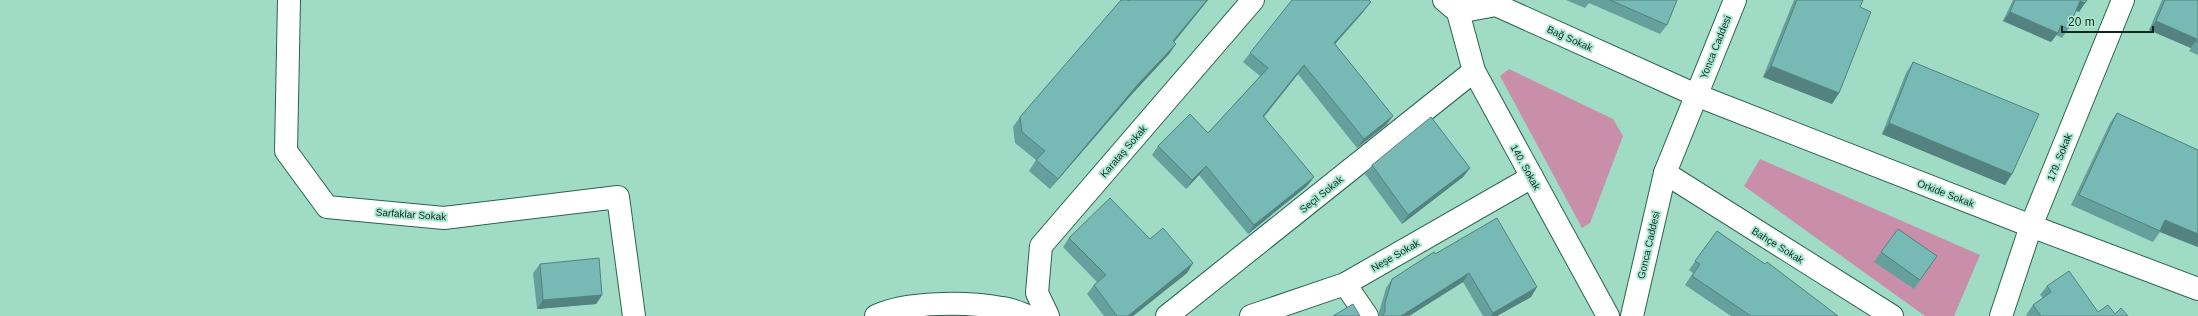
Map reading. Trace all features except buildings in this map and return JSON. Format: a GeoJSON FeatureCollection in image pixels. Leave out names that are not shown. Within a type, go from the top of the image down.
{"type":"FeatureCollection","features":[{"type":"Feature","properties":{"kind":"street","name":"Sarfaklar Sokak"},"geometry":{"type":"LineString","coordinates":[[289,0],[286,151],[327,207],[444,218],[618,197],[634,316]]}},
{"type":"Feature","properties":{"kind":"street","name":"Karataş Sokak"},"geometry":{"type":"LineString","coordinates":[[1048,316],[1037,293],[1041,246],[1253,0]]}},
{"type":"Feature","properties":{"kind":"street","name":"Yonca Caddesi"},"geometry":{"type":"LineString","coordinates":[[1665,173],[1734,0]]}},
{"type":"Feature","properties":{"kind":"street","name":"179. Sokak"},"geometry":{"type":"LineString","coordinates":[[2001,316],[2031,226],[2123,0]]}},
{"type":"Feature","properties":{"kind":"street","name":"Bağ Sokak"},"geometry":{"type":"LineString","coordinates":[[1451,6],[1497,2],[1696,95]]}},
{"type":"Feature","properties":{"kind":"street","name":"140. Sokak"},"geometry":{"type":"LineString","coordinates":[[1451,6],[1474,71],[1608,316]]}},
{"type":"Feature","properties":{"kind":"street","name":"Seçil Sokak"},"geometry":{"type":"LineString","coordinates":[[1167,316],[1474,71]]}},
{"type":"Feature","properties":{"kind":"street","name":"Orkide Sokak"},"geometry":{"type":"LineString","coordinates":[[1696,95],[2031,226],[2198,289]]}},
{"type":"Feature","properties":{"kind":"street","name":"Gonca Caddesi"},"geometry":{"type":"LineString","coordinates":[[1632,316],[1665,173]]}},
{"type":"Feature","properties":{"kind":"street","name":"Bahçe Sokak"},"geometry":{"type":"LineString","coordinates":[[1665,173],[1892,316]]}},
{"type":"Feature","properties":{"kind":"street","name":"Neşe Sokak"},"geometry":{"type":"LineString","coordinates":[[1251,316],[1344,284],[1532,177]]}},
{"type":"Feature","properties":{"kind":"street"},"geometry":{"type":"LineString","coordinates":[[1344,284],[1367,316]]}},
{"type":"Feature","properties":{"kind":"street"},"geometry":{"type":"LineString","coordinates":[[876,316],[888,310],[950,304],[1002,308],[1028,316]]}},
{"type":"Feature","properties":{"kind":"shaded area"},"geometry":{"type":"Polygon","coordinates":[[[1509,69],[1613,119],[1623,136],[1590,223],[1582,228],[1500,76],[1509,69]]]}},
{"type":"Feature","properties":{"kind":"shaded area"},"geometry":{"type":"Polygon","coordinates":[[[1760,159],[1980,255],[1954,316],[1925,316],[1744,186],[1760,159]]]}}]}
